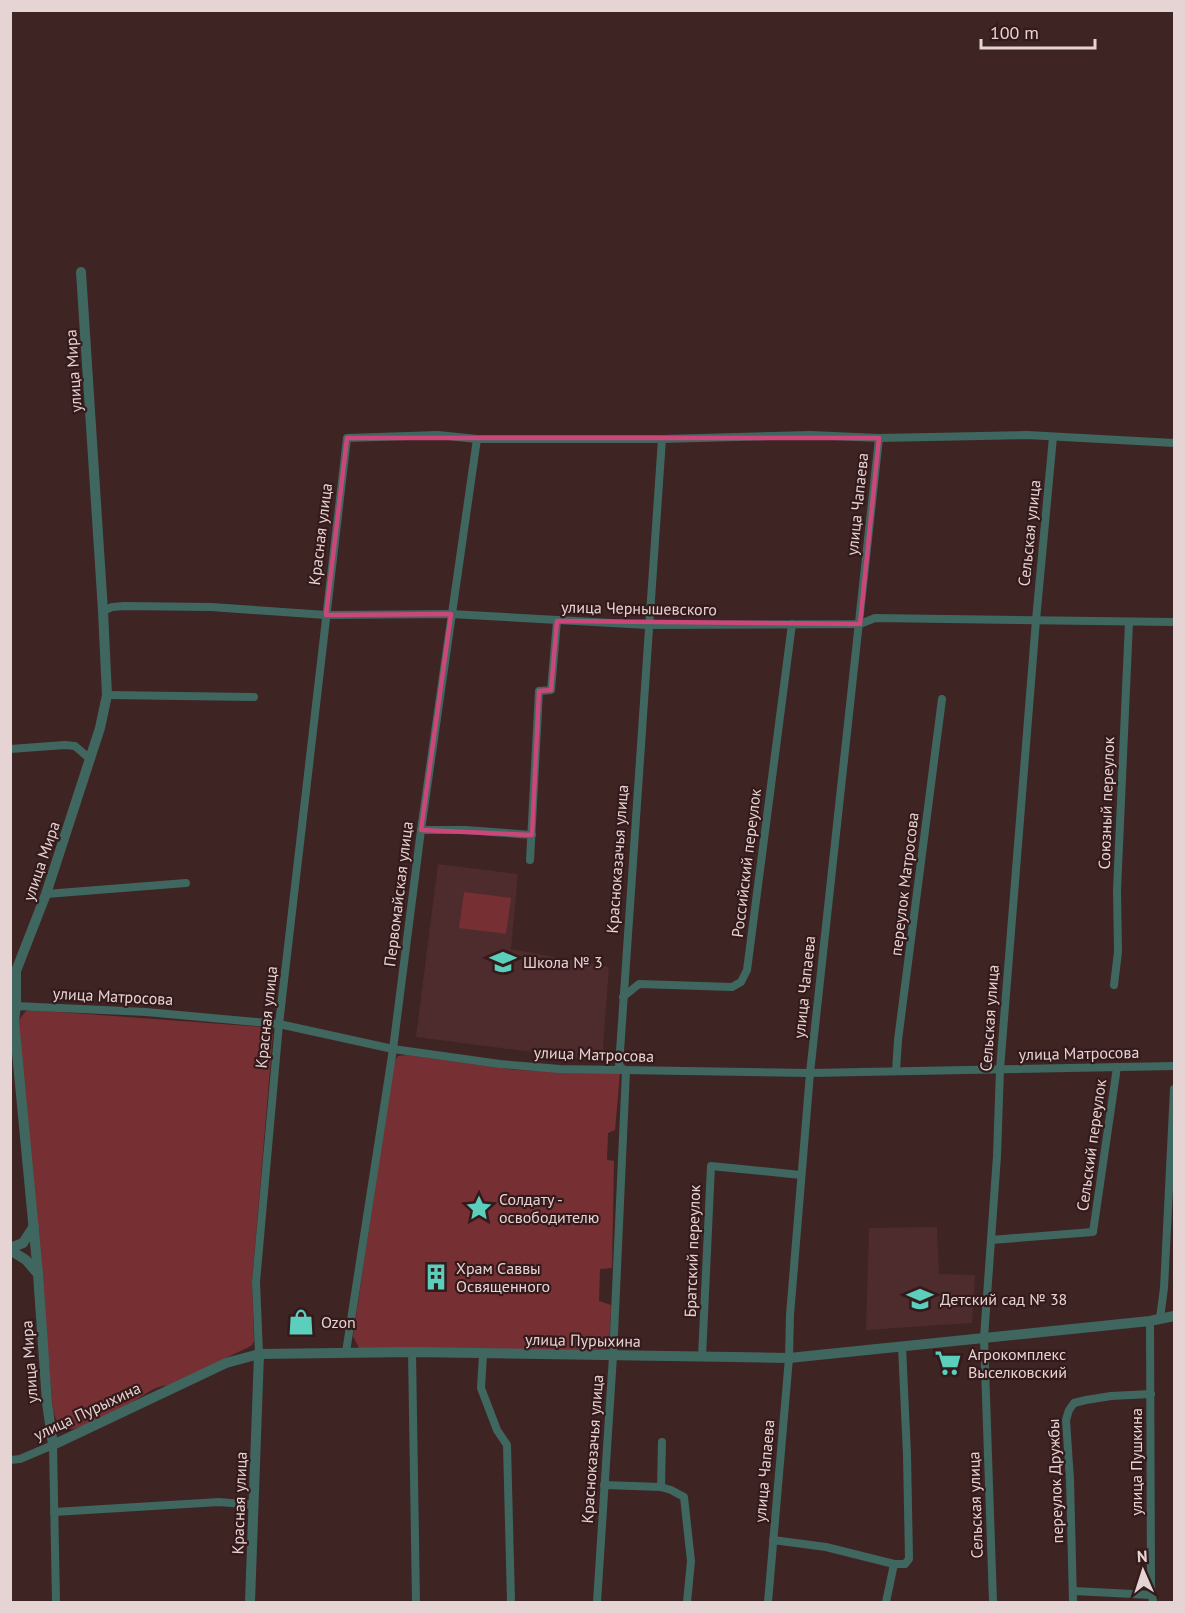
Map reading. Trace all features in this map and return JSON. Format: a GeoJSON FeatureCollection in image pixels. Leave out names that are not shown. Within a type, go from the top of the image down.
{"type":"FeatureCollection","features":[{"type":"Feature","properties":{"kind":"street","name":"улица Мира"},"geometry":{"type":"LineString","coordinates":[[56,1602],[53,1444],[47,1403],[34,1226],[14,1021],[16,1006],[13,971],[46,894],[100,728],[107,695],[81,272]]}},
{"type":"Feature","properties":{"kind":"street","name":"улица Чапаева"},"geometry":{"type":"LineString","coordinates":[[347,438],[438,435],[477,439],[812,435],[879,438],[1053,436],[1174,443]]}},
{"type":"Feature","properties":{"kind":"street","name":"Сельская улица"},"geometry":{"type":"LineString","coordinates":[[993,1602],[984,1338],[997,1156],[1000,1069],[1053,436]]}},
{"type":"Feature","properties":{"kind":"street","name":"Красная улица"},"geometry":{"type":"LineString","coordinates":[[250,1602],[260,1354],[256,1282],[279,1024],[347,438]]}},
{"type":"Feature","properties":{"kind":"street","name":"Красноказачья улица"},"geometry":{"type":"LineString","coordinates":[[597,1602],[613,1356],[626,1071],[619,1066],[662,438]]}},
{"type":"Feature","properties":{"kind":"street","name":"улица Чапаева"},"geometry":{"type":"LineString","coordinates":[[768,1602],[810,1073],[879,438]]}},
{"type":"Feature","properties":{"kind":"street","name":"Первомайская улица"},"geometry":{"type":"LineString","coordinates":[[346,1352],[393,1049],[421,830],[477,439]]}},
{"type":"Feature","properties":{"kind":"street","name":"улица Чернышевского"},"geometry":{"type":"LineString","coordinates":[[103,611],[112,607],[124,606],[211,607],[326,615],[451,614],[648,625],[860,624],[875,618],[1174,622]]}},
{"type":"Feature","properties":{"kind":"street"},"geometry":{"type":"LineString","coordinates":[[530,860],[539,691],[551,690],[557,621]]}},
{"type":"Feature","properties":{"kind":"street","name":"Союзный переулок"},"geometry":{"type":"LineString","coordinates":[[1114,985],[1118,952],[1117,890],[1129,622]]}},
{"type":"Feature","properties":{"kind":"street","name":"Российский переулок"},"geometry":{"type":"LineString","coordinates":[[623,997],[639,984],[732,987],[741,982],[747,970],[792,624]]}},
{"type":"Feature","properties":{"kind":"street"},"geometry":{"type":"LineString","coordinates":[[107,695],[254,698]]}},
{"type":"Feature","properties":{"kind":"street","name":"переулок Матросова"},"geometry":{"type":"LineString","coordinates":[[896,1071],[898,1040],[942,699]]}},
{"type":"Feature","properties":{"kind":"street"},"geometry":{"type":"LineString","coordinates":[[10,749],[75,746],[90,759]]}},
{"type":"Feature","properties":{"kind":"street"},"geometry":{"type":"LineString","coordinates":[[421,830],[465,830],[532,836]]}},
{"type":"Feature","properties":{"kind":"street"},"geometry":{"type":"LineString","coordinates":[[46,894],[186,883]]}},
{"type":"Feature","properties":{"kind":"street","name":"улица Матросова"},"geometry":{"type":"LineString","coordinates":[[16,1006],[146,1012],[279,1024],[393,1049],[500,1064],[626,1071],[810,1073],[1174,1066]]}},
{"type":"Feature","properties":{"kind":"street","name":"Сельский переулок"},"geometry":{"type":"LineString","coordinates":[[991,1240],[1093,1232],[1117,1067]]}},
{"type":"Feature","properties":{"kind":"street","name":"улица Пушкина"},"geometry":{"type":"LineString","coordinates":[[1153,1599],[1151,1394],[1155,1320],[1164,1288],[1174,1089]]}},
{"type":"Feature","properties":{"kind":"street","name":"Братский переулок"},"geometry":{"type":"LineString","coordinates":[[702,1357],[711,1166],[801,1175]]}},
{"type":"Feature","properties":{"kind":"street"},"geometry":{"type":"LineString","coordinates":[[34,1226],[23,1242],[10,1249],[26,1260],[38,1274]]}},
{"type":"Feature","properties":{"kind":"street","name":"улица Пурыхина"},"geometry":{"type":"LineString","coordinates":[[10,1460],[20,1459],[226,1363],[260,1354],[412,1352],[789,1358],[1155,1320],[1174,1316]]}},
{"type":"Feature","properties":{"kind":"street"},"geometry":{"type":"LineString","coordinates":[[886,1602],[894,1564],[905,1564],[909,1559],[908,1455],[902,1346]]}},
{"type":"Feature","properties":{"kind":"street"},"geometry":{"type":"LineString","coordinates":[[412,1352],[416,1602]]}},
{"type":"Feature","properties":{"kind":"street"},"geometry":{"type":"LineString","coordinates":[[483,1353],[481,1388],[494,1422],[507,1445],[512,1602]]}},
{"type":"Feature","properties":{"kind":"street","name":"переулок Дружбы"},"geometry":{"type":"LineString","coordinates":[[1073,1602],[1066,1420],[1069,1410],[1074,1403],[1086,1400],[1151,1394]]}},
{"type":"Feature","properties":{"kind":"street"},"geometry":{"type":"LineString","coordinates":[[661,1487],[662,1442]]}},
{"type":"Feature","properties":{"kind":"street"},"geometry":{"type":"LineString","coordinates":[[604,1485],[661,1487],[684,1497],[691,1561],[687,1602]]}},
{"type":"Feature","properties":{"kind":"street"},"geometry":{"type":"LineString","coordinates":[[54,1512],[219,1502],[254,1505]]}},
{"type":"Feature","properties":{"kind":"street","name":"улица Чапаева"},"geometry":{"type":"LineString","coordinates":[[773,1540],[826,1547],[894,1564]]}},
{"type":"Feature","properties":{"kind":"street"},"geometry":{"type":"LineString","coordinates":[[1074,1591],[1153,1599]]}},
{"type":"Feature","properties":{"kind":"highlighted area"},"geometry":{"type":"Polygon","coordinates":[[[347,438],[879,438],[860,624],[557,621],[551,690],[539,691],[532,835],[421,830],[451,614],[326,615],[347,438]]]}},
{"type":"Feature","properties":{"kind":"shaded area","name":"Школа № 3"},"geometry":{"type":"Polygon","coordinates":[[[438,864],[518,874],[511,949],[609,967],[602,1061],[416,1037],[438,864]]]}},
{"type":"Feature","properties":{"kind":"shaded area"},"geometry":{"type":"Polygon","coordinates":[[[464,892],[511,898],[506,934],[459,928],[464,892]]]}},
{"type":"Feature","properties":{"kind":"shaded area"},"geometry":{"type":"Polygon","coordinates":[[[26,1011],[264,1027],[273,1034],[252,1282],[254,1341],[252,1345],[169,1385],[154,1389],[104,1417],[73,1429],[59,1424],[53,1410],[18,1021],[26,1011]]]}},
{"type":"Feature","properties":{"kind":"shaded area"},"geometry":{"type":"Polygon","coordinates":[[[407,1055],[515,1070],[620,1073],[615,1130],[608,1133],[607,1160],[614,1161],[612,1268],[600,1269],[599,1301],[611,1305],[609,1350],[359,1348],[353,1336],[394,1062],[398,1056],[407,1055]]]}},
{"type":"Feature","properties":{"kind":"shaded area","name":"Детский сад № 38"},"geometry":{"type":"Polygon","coordinates":[[[937,1227],[939,1274],[975,1275],[972,1323],[866,1330],[869,1228],[937,1227]]]}},
{"type":"Feature","properties":{"kind":"place","name":"Школа № 3"},"geometry":{"type":"Point","coordinates":[503,962]}},
{"type":"Feature","properties":{"kind":"place","name":"Солдату - освободителю"},"geometry":{"type":"Point","coordinates":[479,1208]}},
{"type":"Feature","properties":{"kind":"place","name":"Храм Саввы Освященного"},"geometry":{"type":"Point","coordinates":[436,1277]}},
{"type":"Feature","properties":{"kind":"place","name":"Детский сад № 38"},"geometry":{"type":"Point","coordinates":[920,1299]}},
{"type":"Feature","properties":{"kind":"place","name":"Ozon"},"geometry":{"type":"Point","coordinates":[301,1322]}},
{"type":"Feature","properties":{"kind":"place","name":"Агрокомплекс Выселковский"},"geometry":{"type":"Point","coordinates":[948,1363]}}]}
